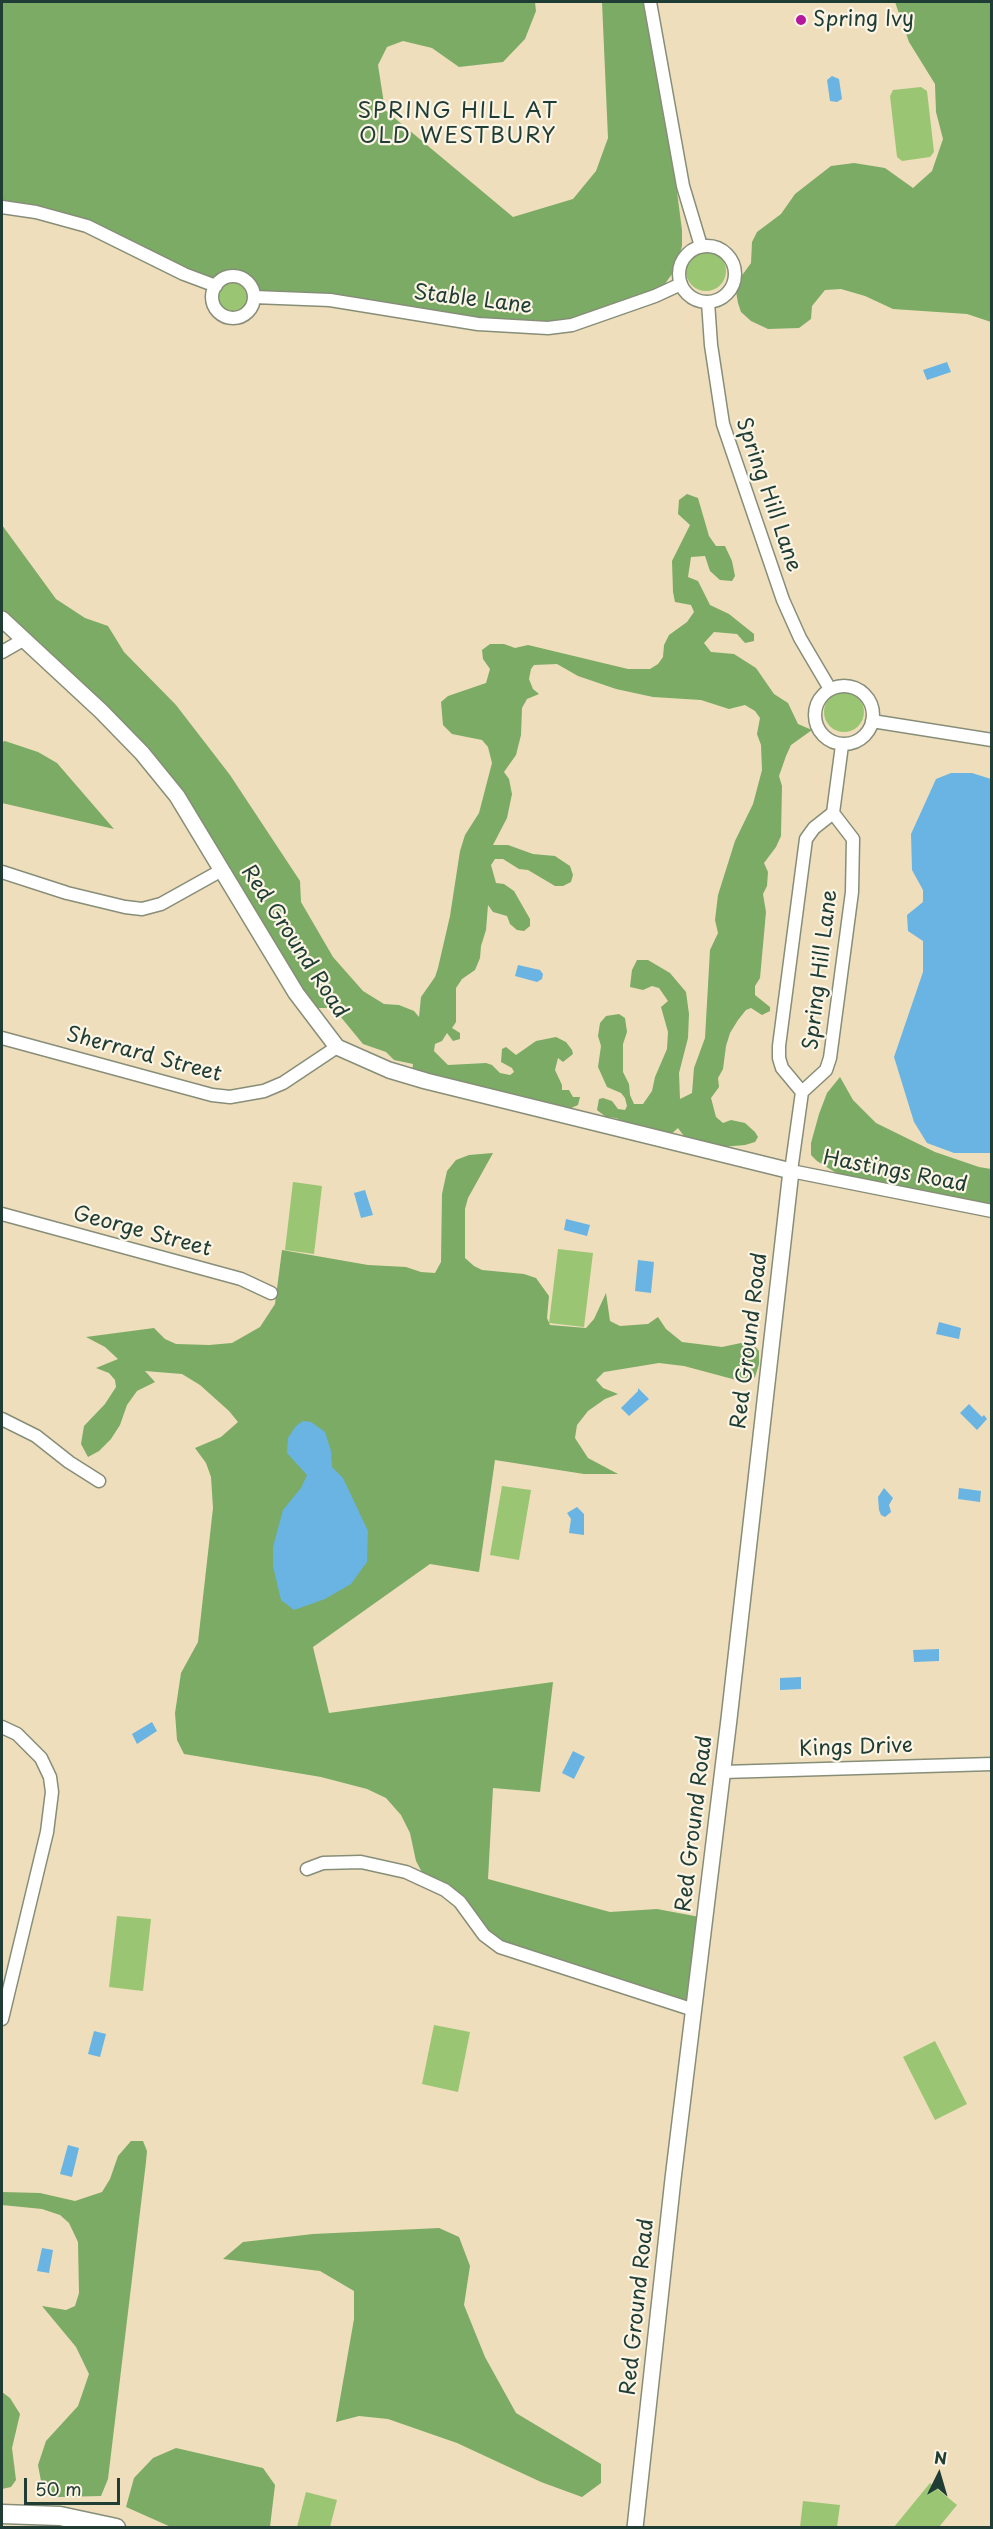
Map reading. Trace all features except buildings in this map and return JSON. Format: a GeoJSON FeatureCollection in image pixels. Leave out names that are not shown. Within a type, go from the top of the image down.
{"type":"FeatureCollection","features":[{"type":"Feature","properties":{"kind":"main road"},"geometry":{"type":"LineString","coordinates":[[2,2514],[60,2516],[116,2528]]}},
{"type":"Feature","properties":{"kind":"street"},"geometry":{"type":"LineString","coordinates":[[650,2],[683,186],[701,246]]}},
{"type":"Feature","properties":{"kind":"street"},"geometry":{"type":"LineString","coordinates":[[2,207],[36,212],[87,226],[184,274],[216,286]]}},
{"type":"Feature","properties":{"kind":"street"},"geometry":{"type":"LineString","coordinates":[[701,246],[724,251],[735,270],[730,289],[724,296],[708,302],[691,297],[681,284],[679,272],[682,260],[690,251],[701,246]]}},
{"type":"Feature","properties":{"kind":"street"},"geometry":{"type":"LineString","coordinates":[[239,277],[250,285],[254,297],[249,310],[244,315],[230,318],[218,312],[214,306],[213,292],[216,286],[226,278],[239,277]]}},
{"type":"Feature","properties":{"kind":"street","name":"Stable Lane"},"geometry":{"type":"LineString","coordinates":[[254,297],[330,300],[478,324],[548,328],[572,325],[655,296],[681,284]]}},
{"type":"Feature","properties":{"kind":"street","name":"Spring Hill Lane"},"geometry":{"type":"LineString","coordinates":[[708,302],[720,412],[726,433],[783,600],[800,638],[830,689]]}},
{"type":"Feature","properties":{"kind":"street","name":"Red Ground Road"},"geometry":{"type":"LineString","coordinates":[[2,619],[69,680],[142,753],[177,796],[296,993],[337,1047],[389,1070],[426,1081],[791,1171],[635,2528]]}},
{"type":"Feature","properties":{"kind":"street"},"geometry":{"type":"LineString","coordinates":[[2,652],[23,640]]}},
{"type":"Feature","properties":{"kind":"street"},"geometry":{"type":"LineString","coordinates":[[839,686],[857,689],[870,703],[872,721],[865,736],[850,744],[842,745],[824,738],[815,721],[817,703],[830,689],[839,686]]}},
{"type":"Feature","properties":{"kind":"street"},"geometry":{"type":"LineString","coordinates":[[872,721],[992,740]]}},
{"type":"Feature","properties":{"kind":"street"},"geometry":{"type":"LineString","coordinates":[[833,813],[842,745]]}},
{"type":"Feature","properties":{"kind":"street","name":"Spring Hill Lane"},"geometry":{"type":"LineString","coordinates":[[833,813],[853,839],[852,892],[830,1058],[826,1070],[802,1092],[782,1068],[779,1046],[806,839],[814,828],[833,813]]}},
{"type":"Feature","properties":{"kind":"street"},"geometry":{"type":"LineString","coordinates":[[2,872],[67,893],[126,908],[142,909],[161,904],[222,870]]}},
{"type":"Feature","properties":{"kind":"street","name":"Sherrard Street"},"geometry":{"type":"LineString","coordinates":[[2,1038],[212,1095],[230,1097],[264,1091],[283,1083],[337,1047]]}},
{"type":"Feature","properties":{"kind":"street"},"geometry":{"type":"LineString","coordinates":[[791,1171],[802,1092]]}},
{"type":"Feature","properties":{"kind":"street","name":"Hastings Road"},"geometry":{"type":"LineString","coordinates":[[791,1171],[992,1211]]}},
{"type":"Feature","properties":{"kind":"street","name":"George Street"},"geometry":{"type":"LineString","coordinates":[[2,1214],[241,1279],[271,1293]]}},
{"type":"Feature","properties":{"kind":"street"},"geometry":{"type":"LineString","coordinates":[[2,1419],[36,1436],[69,1462],[99,1481]]}},
{"type":"Feature","properties":{"kind":"street"},"geometry":{"type":"LineString","coordinates":[[2,1727],[17,1734],[41,1758],[50,1777],[52,1792],[47,1832],[2,2019]]}},
{"type":"Feature","properties":{"kind":"street","name":"Kings Drive"},"geometry":{"type":"LineString","coordinates":[[723,1772],[992,1764]]}},
{"type":"Feature","properties":{"kind":"street"},"geometry":{"type":"LineString","coordinates":[[307,1869],[323,1863],[361,1862],[406,1872],[445,1890],[460,1902],[484,1935],[500,1947],[694,2010]]}},
{"type":"Feature","properties":{"kind":"green space"},"geometry":{"type":"Polygon","coordinates":[[[2,2],[535,2],[536,11],[525,39],[503,62],[459,67],[432,48],[403,41],[387,47],[378,65],[385,110],[513,217],[573,199],[596,171],[608,138],[602,2],[650,2],[655,24],[682,230],[682,246],[675,270],[664,285],[655,291],[548,328],[253,293],[247,282],[239,277],[230,277],[218,282],[87,226],[2,207],[2,2]]]}},
{"type":"Feature","properties":{"kind":"green space"},"geometry":{"type":"Polygon","coordinates":[[[895,2],[991,2],[991,322],[967,314],[893,309],[865,296],[841,289],[825,290],[812,306],[811,319],[799,328],[768,329],[751,321],[741,312],[735,285],[751,263],[752,242],[757,232],[781,214],[795,194],[831,166],[854,163],[885,168],[913,188],[932,171],[943,139],[936,112],[935,84],[909,42],[895,2]]]}},
{"type":"Feature","properties":{"kind":"green space"},"geometry":{"type":"Polygon","coordinates":[[[921,87],[927,91],[934,152],[930,157],[902,161],[897,157],[890,96],[893,90],[921,87]]]}},
{"type":"Feature","properties":{"kind":"green space"},"geometry":{"type":"Polygon","coordinates":[[[706,251],[720,257],[726,271],[720,285],[706,291],[692,285],[686,271],[692,257],[706,251]]]}},
{"type":"Feature","properties":{"kind":"green space"},"geometry":{"type":"Polygon","coordinates":[[[234,280],[246,285],[251,297],[246,309],[234,314],[222,309],[217,297],[222,285],[234,280]]]}},
{"type":"Feature","properties":{"kind":"green space"},"geometry":{"type":"Polygon","coordinates":[[[687,494],[698,498],[709,536],[716,546],[725,546],[732,561],[735,576],[732,581],[720,580],[710,571],[705,556],[691,557],[688,577],[698,581],[710,605],[729,614],[754,634],[754,641],[745,643],[737,634],[714,632],[704,643],[711,652],[734,654],[756,668],[774,694],[788,703],[798,724],[812,730],[791,745],[786,756],[779,776],[782,786],[781,836],[764,863],[768,872],[767,886],[763,894],[766,912],[760,978],[755,986],[755,995],[770,1007],[770,1011],[762,1015],[751,1008],[746,1010],[738,1020],[730,1033],[726,1046],[723,1069],[718,1078],[719,1087],[711,1098],[716,1117],[723,1123],[731,1120],[745,1123],[755,1132],[758,1137],[755,1142],[745,1145],[722,1147],[686,1139],[678,1128],[669,1136],[630,1125],[616,1118],[606,1117],[597,1110],[599,1099],[612,1101],[618,1109],[625,1110],[627,1106],[621,1093],[607,1087],[598,1067],[601,1046],[598,1036],[600,1023],[606,1016],[619,1014],[625,1018],[627,1032],[623,1044],[623,1072],[634,1104],[643,1104],[652,1091],[655,1077],[667,1049],[668,1032],[661,1007],[668,1001],[659,988],[652,986],[643,990],[630,987],[632,970],[637,960],[648,960],[670,973],[686,992],[689,1014],[688,1038],[679,1073],[680,1099],[692,1093],[694,1068],[705,1038],[710,950],[718,933],[715,920],[718,895],[735,841],[753,804],[762,770],[761,745],[757,734],[760,718],[755,711],[745,705],[729,709],[701,700],[653,697],[616,689],[578,676],[557,664],[534,665],[531,669],[529,679],[533,689],[539,694],[527,699],[522,708],[521,735],[516,755],[504,772],[509,779],[512,794],[507,818],[493,845],[508,845],[533,854],[555,856],[570,866],[573,875],[571,882],[563,886],[555,886],[528,870],[519,869],[503,859],[495,859],[491,865],[496,883],[504,884],[514,891],[530,919],[530,926],[524,931],[517,930],[510,924],[507,916],[493,912],[488,905],[480,958],[475,970],[462,979],[456,988],[456,1022],[452,1028],[460,1033],[460,1039],[453,1041],[447,1033],[442,1041],[435,1044],[434,1051],[448,1065],[486,1063],[492,1065],[500,1073],[510,1075],[514,1072],[512,1068],[501,1062],[502,1049],[506,1047],[516,1055],[536,1041],[556,1037],[566,1042],[573,1054],[563,1062],[558,1058],[555,1070],[562,1090],[569,1090],[573,1097],[580,1097],[578,1105],[569,1109],[412,1073],[413,1064],[394,1060],[386,1052],[363,1044],[335,1010],[313,1008],[277,946],[263,931],[179,794],[169,773],[2,609],[2,525],[56,599],[85,618],[108,626],[124,652],[176,705],[230,775],[300,881],[301,902],[333,957],[363,991],[384,1004],[399,1005],[414,1011],[419,1017],[421,997],[435,977],[438,968],[450,916],[460,851],[465,835],[479,813],[492,763],[488,747],[482,740],[452,734],[443,725],[441,702],[448,696],[486,683],[490,669],[483,659],[482,650],[490,644],[504,644],[515,648],[528,645],[628,669],[650,669],[658,664],[663,657],[664,645],[669,635],[687,622],[694,612],[691,605],[675,602],[673,592],[672,561],[690,525],[678,514],[679,500],[687,494]]]}},
{"type":"Feature","properties":{"kind":"green space"},"geometry":{"type":"Polygon","coordinates":[[[844,692],[858,698],[864,712],[858,726],[844,732],[830,726],[824,712],[830,698],[844,692]]]}},
{"type":"Feature","properties":{"kind":"green space"},"geometry":{"type":"Polygon","coordinates":[[[2,742],[38,752],[57,763],[114,829],[2,803],[2,742]]]}},
{"type":"Feature","properties":{"kind":"green space"},"geometry":{"type":"Polygon","coordinates":[[[840,1077],[853,1100],[876,1123],[935,1152],[991,1169],[991,1206],[863,1181],[838,1174],[817,1161],[811,1155],[811,1143],[827,1093],[840,1077]]]}},
{"type":"Feature","properties":{"kind":"green space"},"geometry":{"type":"Polygon","coordinates":[[[493,1153],[468,1198],[465,1209],[465,1258],[474,1266],[482,1270],[524,1274],[536,1278],[549,1296],[547,1318],[550,1325],[586,1328],[594,1319],[606,1293],[610,1321],[620,1326],[648,1324],[658,1317],[666,1329],[682,1342],[722,1347],[741,1343],[754,1345],[759,1351],[759,1364],[755,1377],[749,1381],[740,1381],[684,1366],[659,1363],[604,1372],[596,1380],[603,1388],[618,1394],[605,1399],[588,1411],[577,1425],[575,1438],[588,1458],[618,1474],[584,1474],[495,1460],[479,1572],[430,1564],[313,1647],[329,1713],[553,1682],[540,1792],[493,1788],[488,1879],[610,1912],[657,1909],[705,1918],[693,2009],[510,1951],[426,1880],[416,1861],[410,1833],[401,1815],[386,1798],[367,1789],[321,1777],[184,1754],[177,1740],[175,1713],[181,1673],[198,1642],[213,1508],[211,1477],[206,1463],[195,1448],[221,1437],[238,1422],[200,1385],[182,1374],[145,1371],[155,1382],[137,1391],[127,1405],[120,1425],[111,1439],[99,1451],[88,1457],[81,1444],[84,1426],[105,1404],[116,1387],[115,1380],[109,1373],[96,1368],[118,1359],[105,1347],[86,1337],[154,1328],[165,1339],[176,1344],[232,1343],[260,1327],[275,1304],[282,1250],[368,1265],[406,1267],[421,1272],[435,1273],[441,1262],[442,1194],[447,1171],[456,1160],[469,1155],[493,1153]]]}},
{"type":"Feature","properties":{"kind":"green space"},"geometry":{"type":"Polygon","coordinates":[[[293,1182],[322,1186],[314,1254],[285,1250],[293,1182]]]}},
{"type":"Feature","properties":{"kind":"green space"},"geometry":{"type":"Polygon","coordinates":[[[558,1249],[593,1253],[584,1327],[549,1323],[558,1249]]]}},
{"type":"Feature","properties":{"kind":"green space"},"geometry":{"type":"Polygon","coordinates":[[[502,1486],[531,1490],[519,1560],[490,1555],[502,1486]]]}},
{"type":"Feature","properties":{"kind":"green space"},"geometry":{"type":"Polygon","coordinates":[[[117,1916],[151,1919],[143,1991],[109,1987],[117,1916]]]}},
{"type":"Feature","properties":{"kind":"green space"},"geometry":{"type":"Polygon","coordinates":[[[434,2025],[470,2032],[458,2092],[422,2084],[434,2025]]]}},
{"type":"Feature","properties":{"kind":"green space"},"geometry":{"type":"Polygon","coordinates":[[[935,2041],[967,2104],[935,2120],[903,2057],[935,2041]]]}},
{"type":"Feature","properties":{"kind":"green space"},"geometry":{"type":"Polygon","coordinates":[[[131,2141],[143,2141],[147,2151],[108,2479],[101,2496],[59,2497],[43,2492],[38,2465],[46,2441],[78,2406],[89,2374],[76,2347],[42,2306],[66,2310],[75,2306],[79,2293],[78,2242],[69,2223],[60,2215],[42,2209],[2,2205],[2,2192],[40,2193],[75,2201],[102,2192],[110,2179],[118,2156],[131,2141]]]}},
{"type":"Feature","properties":{"kind":"green space"},"geometry":{"type":"Polygon","coordinates":[[[439,2228],[459,2237],[470,2266],[464,2305],[485,2357],[516,2413],[601,2464],[601,2483],[582,2497],[541,2482],[457,2443],[388,2419],[359,2416],[336,2422],[354,2319],[354,2291],[320,2271],[223,2259],[243,2242],[313,2234],[439,2228]]]}},
{"type":"Feature","properties":{"kind":"green space"},"geometry":{"type":"Polygon","coordinates":[[[2,2392],[10,2398],[20,2414],[12,2448],[16,2480],[11,2487],[2,2489],[2,2392]]]}},
{"type":"Feature","properties":{"kind":"green space"},"geometry":{"type":"Polygon","coordinates":[[[176,2448],[263,2468],[275,2485],[270,2527],[171,2527],[126,2507],[134,2478],[153,2458],[176,2448]]]}},
{"type":"Feature","properties":{"kind":"green space"},"geometry":{"type":"Polygon","coordinates":[[[930,2483],[957,2505],[939,2527],[894,2527],[930,2483]]]}},
{"type":"Feature","properties":{"kind":"green space"},"geometry":{"type":"Polygon","coordinates":[[[306,2492],[337,2500],[330,2527],[297,2527],[306,2492]]]}},
{"type":"Feature","properties":{"kind":"green space"},"geometry":{"type":"Polygon","coordinates":[[[803,2501],[840,2505],[837,2527],[800,2527],[803,2501]]]}},
{"type":"Feature","properties":{"kind":"water"},"geometry":{"type":"Polygon","coordinates":[[[832,76],[839,79],[842,99],[837,102],[830,101],[827,80],[832,76]]]}},
{"type":"Feature","properties":{"kind":"water"},"geometry":{"type":"Polygon","coordinates":[[[947,362],[951,372],[927,380],[923,370],[947,362]]]}},
{"type":"Feature","properties":{"kind":"water"},"geometry":{"type":"Polygon","coordinates":[[[951,773],[972,773],[991,779],[991,1153],[954,1153],[927,1143],[914,1122],[894,1057],[923,972],[923,941],[908,931],[907,915],[923,902],[923,890],[912,870],[911,834],[936,779],[951,773]]]}},
{"type":"Feature","properties":{"kind":"water"},"geometry":{"type":"Polygon","coordinates":[[[518,965],[540,970],[543,974],[542,979],[537,982],[515,976],[518,965]]]}},
{"type":"Feature","properties":{"kind":"water"},"geometry":{"type":"Polygon","coordinates":[[[365,1190],[373,1215],[361,1218],[354,1193],[365,1190]]]}},
{"type":"Feature","properties":{"kind":"water"},"geometry":{"type":"Polygon","coordinates":[[[566,1219],[590,1225],[587,1236],[564,1230],[566,1219]]]}},
{"type":"Feature","properties":{"kind":"water"},"geometry":{"type":"Polygon","coordinates":[[[638,1260],[654,1262],[651,1293],[635,1291],[638,1260]]]}},
{"type":"Feature","properties":{"kind":"water"},"geometry":{"type":"Polygon","coordinates":[[[939,1322],[961,1328],[959,1339],[936,1334],[939,1322]]]}},
{"type":"Feature","properties":{"kind":"water"},"geometry":{"type":"Polygon","coordinates":[[[638,1388],[649,1399],[629,1416],[621,1408],[638,1391],[638,1388]]]}},
{"type":"Feature","properties":{"kind":"water"},"geometry":{"type":"Polygon","coordinates":[[[969,1404],[987,1419],[977,1430],[960,1413],[969,1404]]]}},
{"type":"Feature","properties":{"kind":"water"},"geometry":{"type":"Polygon","coordinates":[[[303,1421],[311,1422],[325,1432],[331,1451],[332,1467],[343,1478],[368,1531],[367,1562],[351,1584],[325,1599],[294,1610],[281,1600],[273,1566],[273,1547],[283,1510],[301,1488],[307,1475],[287,1453],[288,1438],[296,1426],[303,1421]]]}},
{"type":"Feature","properties":{"kind":"water"},"geometry":{"type":"Polygon","coordinates":[[[884,1488],[893,1498],[889,1505],[891,1512],[885,1517],[879,1510],[878,1497],[884,1488]]]}},
{"type":"Feature","properties":{"kind":"water"},"geometry":{"type":"Polygon","coordinates":[[[959,1488],[981,1491],[980,1502],[958,1499],[959,1488]]]}},
{"type":"Feature","properties":{"kind":"water"},"geometry":{"type":"Polygon","coordinates":[[[577,1507],[584,1514],[584,1535],[569,1533],[571,1519],[567,1513],[577,1507]]]}},
{"type":"Feature","properties":{"kind":"water"},"geometry":{"type":"Polygon","coordinates":[[[939,1649],[939,1661],[914,1662],[913,1650],[939,1649]]]}},
{"type":"Feature","properties":{"kind":"water"},"geometry":{"type":"Polygon","coordinates":[[[801,1677],[801,1689],[780,1690],[780,1678],[801,1677]]]}},
{"type":"Feature","properties":{"kind":"water"},"geometry":{"type":"Polygon","coordinates":[[[152,1722],[157,1731],[137,1744],[132,1734],[152,1722]]]}},
{"type":"Feature","properties":{"kind":"water"},"geometry":{"type":"Polygon","coordinates":[[[573,1751],[585,1757],[574,1779],[562,1773],[573,1751]]]}},
{"type":"Feature","properties":{"kind":"water"},"geometry":{"type":"Polygon","coordinates":[[[94,2031],[106,2034],[100,2057],[88,2054],[94,2031]]]}},
{"type":"Feature","properties":{"kind":"water"},"geometry":{"type":"Polygon","coordinates":[[[68,2145],[79,2148],[72,2177],[60,2174],[68,2145]]]}},
{"type":"Feature","properties":{"kind":"water"},"geometry":{"type":"Polygon","coordinates":[[[42,2248],[53,2250],[49,2273],[37,2271],[42,2248]]]}},
{"type":"Feature","properties":{"kind":"place","name":"Spring Ivy"},"geometry":{"type":"Point","coordinates":[801,20]}},
{"type":"Feature","properties":{"kind":"district","name":"SPRING HILL AT OLD WESTBURY"},"geometry":{"type":"Point","coordinates":[458,124]}}]}
